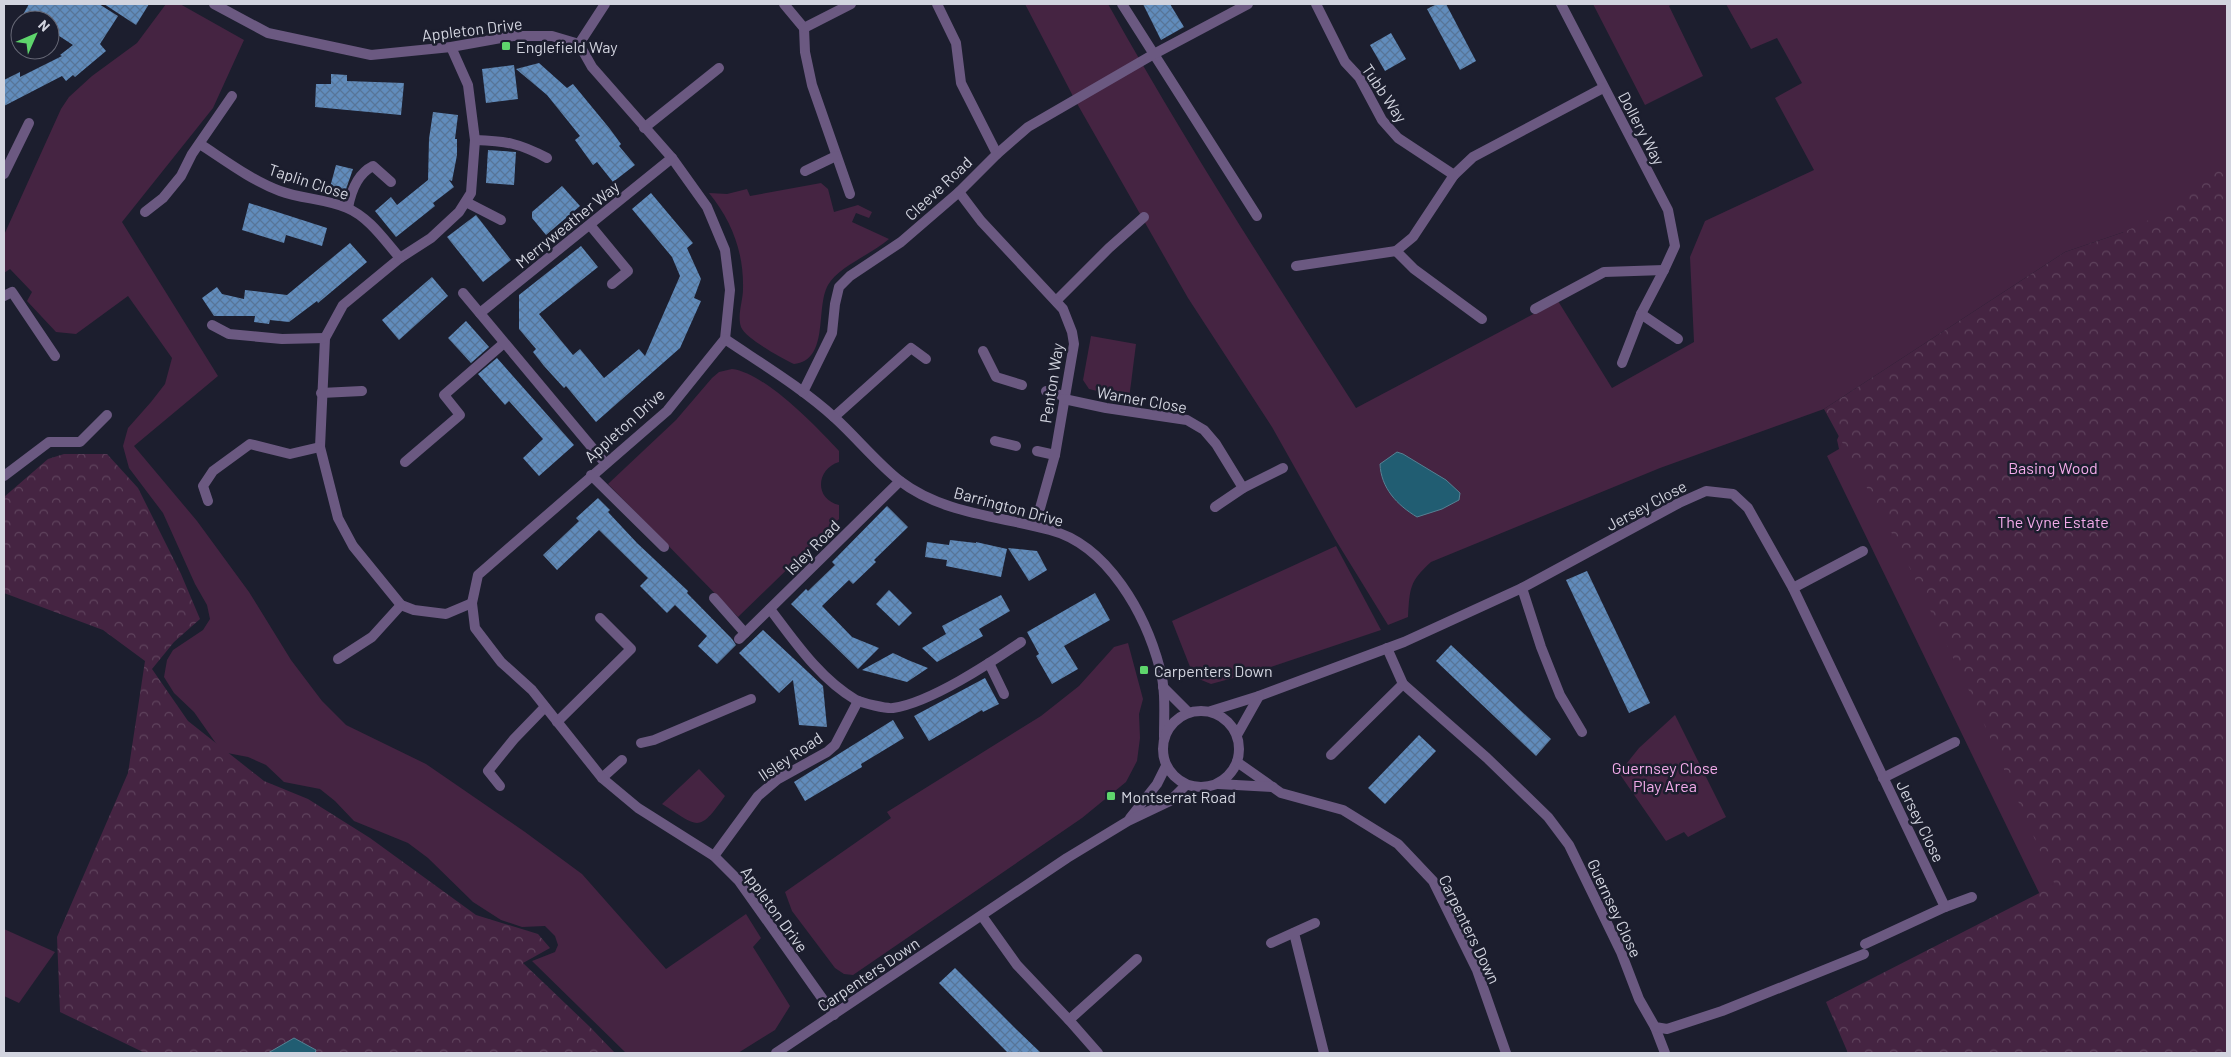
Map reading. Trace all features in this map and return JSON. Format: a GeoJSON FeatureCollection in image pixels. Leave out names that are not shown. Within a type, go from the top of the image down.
{"type":"FeatureCollection","features":[{"type":"Feature","properties":{"kind":"street","name":"Appleton Drive"},"geometry":{"type":"LineString","coordinates":[[214,4],[268,33],[371,55],[451,47],[513,36],[552,36],[579,44]]}},
{"type":"Feature","properties":{"kind":"street"},"geometry":{"type":"LineString","coordinates":[[605,4],[579,44],[592,67],[672,158],[707,207],[725,250],[730,290],[725,339]]}},
{"type":"Feature","properties":{"kind":"street"},"geometry":{"type":"LineString","coordinates":[[784,4],[804,28],[805,52],[812,84],[850,194]]}},
{"type":"Feature","properties":{"kind":"street"},"geometry":{"type":"LineString","coordinates":[[804,28],[851,4]]}},
{"type":"Feature","properties":{"kind":"street"},"geometry":{"type":"LineString","coordinates":[[937,4],[956,43],[962,83],[997,154]]}},
{"type":"Feature","properties":{"kind":"street"},"geometry":{"type":"LineString","coordinates":[[1122,4],[1257,216]]}},
{"type":"Feature","properties":{"kind":"street","name":"Cleeve Road"},"geometry":{"type":"LineString","coordinates":[[803,392],[832,333],[839,287],[850,276],[901,242],[959,192],[997,154],[1028,127],[1154,54],[1248,4]]}},
{"type":"Feature","properties":{"kind":"street","name":"Tubb Way"},"geometry":{"type":"LineString","coordinates":[[1316,4],[1345,62],[1359,77],[1382,120],[1398,138],[1454,175]]}},
{"type":"Feature","properties":{"kind":"street","name":"Dollery Way"},"geometry":{"type":"LineString","coordinates":[[1560,4],[1668,210],[1675,246],[1640,314],[1622,363]]}},
{"type":"Feature","properties":{"kind":"street"},"geometry":{"type":"LineString","coordinates":[[451,47],[468,85],[475,140],[471,193],[466,202],[431,238],[400,258],[343,305],[325,338],[320,447],[338,518],[353,546],[401,605],[414,610],[446,614],[472,603]]}},
{"type":"Feature","properties":{"kind":"street"},"geometry":{"type":"LineString","coordinates":[[644,128],[719,68]]}},
{"type":"Feature","properties":{"kind":"street"},"geometry":{"type":"LineString","coordinates":[[1296,266],[1396,251],[1413,237],[1454,175],[1473,157],[1603,88]]}},
{"type":"Feature","properties":{"kind":"street"},"geometry":{"type":"LineString","coordinates":[[145,212],[163,198],[181,176],[232,96]]}},
{"type":"Feature","properties":{"kind":"street"},"geometry":{"type":"LineString","coordinates":[[4,174],[8,153],[29,124]]}},
{"type":"Feature","properties":{"kind":"street"},"geometry":{"type":"LineString","coordinates":[[475,140],[506,141],[527,148],[547,158]]}},
{"type":"Feature","properties":{"kind":"street","name":"Taplin Close"},"geometry":{"type":"LineString","coordinates":[[200,144],[252,178],[279,191],[348,208],[358,214],[377,231],[400,258]]}},
{"type":"Feature","properties":{"kind":"street"},"geometry":{"type":"LineString","coordinates":[[805,171],[836,156]]}},
{"type":"Feature","properties":{"kind":"street","name":"Merryweather Way"},"geometry":{"type":"LineString","coordinates":[[480,313],[672,158]]}},
{"type":"Feature","properties":{"kind":"street"},"geometry":{"type":"LineString","coordinates":[[348,208],[351,194],[364,171],[373,166],[391,182]]}},
{"type":"Feature","properties":{"kind":"street","name":"Penton Way"},"geometry":{"type":"LineString","coordinates":[[959,192],[982,221],[1056,301],[1069,321],[1073,338],[1055,455],[1035,526]]}},
{"type":"Feature","properties":{"kind":"street"},"geometry":{"type":"LineString","coordinates":[[466,202],[501,220]]}},
{"type":"Feature","properties":{"kind":"street"},"geometry":{"type":"LineString","coordinates":[[1056,301],[1109,248],[1144,218]]}},
{"type":"Feature","properties":{"kind":"street"},"geometry":{"type":"LineString","coordinates":[[590,224],[628,271],[612,284]]}},
{"type":"Feature","properties":{"kind":"street"},"geometry":{"type":"LineString","coordinates":[[1396,251],[1414,270],[1482,319]]}},
{"type":"Feature","properties":{"kind":"street"},"geometry":{"type":"LineString","coordinates":[[1535,309],[1604,272],[1664,270]]}},
{"type":"Feature","properties":{"kind":"street"},"geometry":{"type":"LineString","coordinates":[[4,296],[12,292],[55,356]]}},
{"type":"Feature","properties":{"kind":"street"},"geometry":{"type":"LineString","coordinates":[[463,293],[605,463]]}},
{"type":"Feature","properties":{"kind":"street"},"geometry":{"type":"LineString","coordinates":[[1640,314],[1678,339]]}},
{"type":"Feature","properties":{"kind":"street"},"geometry":{"type":"LineString","coordinates":[[212,324],[229,334],[282,339],[325,338]]}},
{"type":"Feature","properties":{"kind":"street","name":"Appleton Drive"},"geometry":{"type":"LineString","coordinates":[[725,339],[667,410],[478,575],[472,603],[476,628],[501,662],[532,690],[602,778],[638,808],[714,856],[739,881],[834,1015]]}},
{"type":"Feature","properties":{"kind":"street","name":"Barrington Drive"},"geometry":{"type":"LineString","coordinates":[[725,339],[803,392],[834,417],[900,481],[940,502],[994,519],[1053,530],[1073,539],[1094,554],[1113,573],[1130,598],[1145,628],[1161,670],[1164,737]]}},
{"type":"Feature","properties":{"kind":"street"},"geometry":{"type":"LineString","coordinates":[[405,462],[460,415],[444,395],[504,343]]}},
{"type":"Feature","properties":{"kind":"street"},"geometry":{"type":"LineString","coordinates":[[834,417],[911,348],[926,359]]}},
{"type":"Feature","properties":{"kind":"street"},"geometry":{"type":"LineString","coordinates":[[983,351],[996,377],[1022,384]]}},
{"type":"Feature","properties":{"kind":"street"},"geometry":{"type":"LineString","coordinates":[[321,393],[362,391]]}},
{"type":"Feature","properties":{"kind":"street","name":"Warner Close"},"geometry":{"type":"LineString","coordinates":[[1046,391],[1064,398],[1106,408],[1187,420],[1204,430],[1216,444],[1243,488]]}},
{"type":"Feature","properties":{"kind":"street"},"geometry":{"type":"LineString","coordinates":[[4,476],[49,442],[80,442],[107,415]]}},
{"type":"Feature","properties":{"kind":"street"},"geometry":{"type":"LineString","coordinates":[[995,441],[1016,446]]}},
{"type":"Feature","properties":{"kind":"street"},"geometry":{"type":"LineString","coordinates":[[208,501],[203,486],[213,471],[250,444],[290,454],[320,447]]}},
{"type":"Feature","properties":{"kind":"street"},"geometry":{"type":"LineString","coordinates":[[1037,451],[1055,455]]}},
{"type":"Feature","properties":{"kind":"street"},"geometry":{"type":"LineString","coordinates":[[1215,506],[1243,488],[1283,468]]}},
{"type":"Feature","properties":{"kind":"street"},"geometry":{"type":"LineString","coordinates":[[591,475],[664,547]]}},
{"type":"Feature","properties":{"kind":"street","name":"Isley Road"},"geometry":{"type":"LineString","coordinates":[[714,598],[742,636],[900,481]]}},
{"type":"Feature","properties":{"kind":"street","name":"Jersey Close"},"geometry":{"type":"LineString","coordinates":[[1210,711],[1259,696],[1404,642],[1522,588],[1679,503],[1706,491],[1732,494],[1748,508],[1793,588],[1945,907]]}},
{"type":"Feature","properties":{"kind":"street"},"geometry":{"type":"LineString","coordinates":[[1793,588],[1863,551]]}},
{"type":"Feature","properties":{"kind":"street"},"geometry":{"type":"LineString","coordinates":[[1522,588],[1541,648],[1560,695],[1582,732]]}},
{"type":"Feature","properties":{"kind":"street"},"geometry":{"type":"LineString","coordinates":[[338,659],[372,637],[401,605]]}},
{"type":"Feature","properties":{"kind":"street"},"geometry":{"type":"LineString","coordinates":[[770,609],[807,657],[838,687],[858,701],[892,708],[923,698],[990,663],[1021,642]]}},
{"type":"Feature","properties":{"kind":"street"},"geometry":{"type":"LineString","coordinates":[[556,722],[631,649],[600,618]]}},
{"type":"Feature","properties":{"kind":"street","name":"Guernsey Close"},"geometry":{"type":"LineString","coordinates":[[1387,648],[1403,684],[1548,817],[1569,845],[1621,952],[1639,999],[1655,1027],[1665,1053]]}},
{"type":"Feature","properties":{"kind":"street"},"geometry":{"type":"LineString","coordinates":[[990,663],[1004,694]]}},
{"type":"Feature","properties":{"kind":"street"},"geometry":{"type":"LineString","coordinates":[[1332,755],[1403,684]]}},
{"type":"Feature","properties":{"kind":"street"},"geometry":{"type":"LineString","coordinates":[[1163,687],[1188,712]]}},
{"type":"Feature","properties":{"kind":"street"},"geometry":{"type":"LineString","coordinates":[[1237,735],[1259,696]]}},
{"type":"Feature","properties":{"kind":"street"},"geometry":{"type":"LineString","coordinates":[[641,743],[654,740],[751,699]]}},
{"type":"Feature","properties":{"kind":"street","name":"Ilsley Road"},"geometry":{"type":"LineString","coordinates":[[714,856],[758,796],[778,779],[827,752],[835,745],[858,701]]}},
{"type":"Feature","properties":{"kind":"street"},"geometry":{"type":"LineString","coordinates":[[500,786],[488,771],[514,739],[545,707]]}},
{"type":"Feature","properties":{"kind":"street"},"geometry":{"type":"LineString","coordinates":[[1218,784],[1230,774],[1237,762],[1240,748],[1237,735],[1232,726],[1222,717],[1210,711],[1188,712],[1170,725],[1164,737],[1162,753],[1166,766],[1175,778],[1186,785],[1205,787],[1218,784],[1274,787]]}},
{"type":"Feature","properties":{"kind":"street"},"geometry":{"type":"LineString","coordinates":[[1883,778],[1955,742]]}},
{"type":"Feature","properties":{"kind":"street"},"geometry":{"type":"LineString","coordinates":[[602,778],[622,760]]}},
{"type":"Feature","properties":{"kind":"street"},"geometry":{"type":"LineString","coordinates":[[1237,762],[1274,787]]}},
{"type":"Feature","properties":{"kind":"street"},"geometry":{"type":"LineString","coordinates":[[1128,821],[1157,784],[1166,766]]}},
{"type":"Feature","properties":{"kind":"street"},"geometry":{"type":"LineString","coordinates":[[1128,821],[1170,801],[1186,785]]}},
{"type":"Feature","properties":{"kind":"street","name":"Carpenters Down"},"geometry":{"type":"LineString","coordinates":[[1274,787],[1282,793],[1343,810],[1398,844],[1433,881],[1476,970],[1506,1053]]}},
{"type":"Feature","properties":{"kind":"street","name":"Carpenters Down"},"geometry":{"type":"LineString","coordinates":[[776,1053],[1067,858],[1128,821]]}},
{"type":"Feature","properties":{"kind":"street"},"geometry":{"type":"LineString","coordinates":[[1655,1027],[1667,1029],[1722,1010],[1865,949],[1945,907],[1972,897]]}},
{"type":"Feature","properties":{"kind":"street"},"geometry":{"type":"LineString","coordinates":[[982,916],[1017,965],[1098,1053]]}},
{"type":"Feature","properties":{"kind":"street"},"geometry":{"type":"LineString","coordinates":[[1271,943],[1315,923]]}},
{"type":"Feature","properties":{"kind":"street"},"geometry":{"type":"LineString","coordinates":[[1294,933],[1324,1053]]}},
{"type":"Feature","properties":{"kind":"street"},"geometry":{"type":"LineString","coordinates":[[1069,1020],[1137,959]]}},
{"type":"Feature","properties":{"kind":"green space"},"geometry":{"type":"Polygon","coordinates":[[[166,4],[180,4],[244,40],[213,108],[122,222],[218,376],[134,446],[197,521],[249,592],[291,660],[322,701],[346,725],[426,764],[582,874],[666,969],[746,914],[761,938],[753,947],[790,1006],[775,1030],[738,1053],[626,1053],[532,961],[555,952],[558,945],[555,936],[545,926],[522,927],[501,920],[473,902],[428,858],[408,843],[354,821],[335,801],[320,789],[284,782],[266,765],[248,757],[222,752],[194,712],[174,693],[164,677],[167,660],[173,650],[203,630],[210,619],[207,605],[195,584],[163,513],[129,468],[123,446],[128,428],[165,384],[172,358],[128,296],[76,334],[56,332],[27,301],[32,292],[10,269],[4,273],[4,235],[61,109],[69,97],[92,76],[137,43],[166,4]]]}},
{"type":"Feature","properties":{"kind":"green space","name":"The Vyne Estate"},"geometry":{"type":"Polygon","coordinates":[[[1025,4],[1108,4],[1137,56],[1260,258],[1356,408],[1558,301],[1612,388],[1694,342],[1690,257],[1705,221],[1814,170],[1775,98],[1802,83],[1777,38],[1751,49],[1726,4],[2227,4],[2227,1053],[2044,903],[1827,456],[1839,449],[1837,440],[1841,431],[2124,232],[2065,252],[1824,409],[1660,468],[1431,562],[1418,575],[1412,586],[1408,617],[1388,625],[1335,539],[1272,427],[1188,298],[1075,100],[1025,4]]]}},
{"type":"Feature","properties":{"kind":"green space"},"geometry":{"type":"Polygon","coordinates":[[[1593,4],[1672,4],[1669,6],[1703,76],[1645,105],[1593,4]]]}},
{"type":"Feature","properties":{"kind":"green space","name":"Basing Wood"},"geometry":{"type":"Polygon","coordinates":[[[2227,150],[2227,1053],[1848,1053],[1826,1002],[2055,885],[1974,701],[1903,554],[1824,409],[2065,252],[2124,232],[2172,209],[2227,150]]]}},
{"type":"Feature","properties":{"kind":"green space"},"geometry":{"type":"Polygon","coordinates":[[[821,183],[828,189],[834,212],[858,205],[872,212],[869,218],[856,213],[852,222],[889,239],[847,266],[833,278],[824,295],[820,332],[813,353],[805,360],[794,364],[757,342],[744,332],[741,327],[740,308],[743,294],[743,276],[739,250],[730,226],[709,193],[727,194],[747,189],[750,196],[821,183]]]}},
{"type":"Feature","properties":{"kind":"green space"},"geometry":{"type":"Polygon","coordinates":[[[1091,336],[1136,344],[1129,399],[1089,389],[1083,380],[1091,336]]]}},
{"type":"Feature","properties":{"kind":"green space"},"geometry":{"type":"Polygon","coordinates":[[[732,369],[759,380],[774,390],[804,415],[839,451],[839,462],[826,471],[822,477],[821,484],[825,497],[839,505],[839,519],[738,617],[608,484],[676,420],[712,378],[719,372],[732,369]]]}},
{"type":"Feature","properties":{"kind":"green space"},"geometry":{"type":"Polygon","coordinates":[[[64,454],[107,454],[138,488],[181,574],[200,619],[174,642],[152,669],[188,721],[264,781],[308,799],[370,838],[476,915],[538,934],[550,948],[523,963],[615,1053],[145,1053],[60,1012],[57,937],[128,773],[145,661],[103,630],[4,593],[4,497],[48,459],[64,454]]]}},
{"type":"Feature","properties":{"kind":"green space"},"geometry":{"type":"Polygon","coordinates":[[[1336,546],[1381,630],[1259,671],[1211,684],[1194,677],[1172,621],[1336,546]]]}},
{"type":"Feature","properties":{"kind":"green space"},"geometry":{"type":"Polygon","coordinates":[[[1128,643],[1143,699],[1139,714],[1140,738],[1137,761],[1126,782],[1082,818],[853,975],[844,974],[835,968],[792,911],[785,892],[891,818],[887,812],[1041,716],[1079,686],[1114,647],[1128,643]]]}},
{"type":"Feature","properties":{"kind":"green space","name":"Guernsey Close Play Area"},"geometry":{"type":"Polygon","coordinates":[[[1675,715],[1726,817],[1688,837],[1684,832],[1666,841],[1619,773],[1639,748],[1675,715]]]}},
{"type":"Feature","properties":{"kind":"green space"},"geometry":{"type":"Polygon","coordinates":[[[699,769],[725,796],[709,817],[697,823],[691,822],[662,804],[699,769]]]}},
{"type":"Feature","properties":{"kind":"green space"},"geometry":{"type":"Polygon","coordinates":[[[4,929],[55,952],[19,1003],[4,996],[4,929]]]}},
{"type":"Feature","properties":{"kind":"water"},"geometry":{"type":"Polygon","coordinates":[[[1397,452],[1446,480],[1460,493],[1459,500],[1442,509],[1417,517],[1403,507],[1391,495],[1383,481],[1380,464],[1397,452]]]}},
{"type":"Feature","properties":{"kind":"water"},"geometry":{"type":"Polygon","coordinates":[[[294,1038],[316,1050],[315,1053],[268,1053],[294,1038]]]}},
{"type":"Feature","properties":{"kind":"building"},"geometry":{"type":"Polygon","coordinates":[[[29,4],[99,4],[118,16],[100,44],[106,51],[75,77],[73,75],[66,81],[62,76],[4,106],[4,80],[20,72],[20,77],[54,60],[60,60],[62,56],[60,55],[73,45],[60,37],[60,10],[26,10],[29,4]]]}},
{"type":"Feature","properties":{"kind":"building"},"geometry":{"type":"Polygon","coordinates":[[[104,4],[149,4],[136,25],[104,4]]]}},
{"type":"Feature","properties":{"kind":"building"},"geometry":{"type":"Polygon","coordinates":[[[1143,4],[1170,4],[1184,27],[1161,40],[1143,4]]]}},
{"type":"Feature","properties":{"kind":"building"},"geometry":{"type":"Polygon","coordinates":[[[1437,4],[1446,4],[1476,61],[1460,70],[1427,9],[1437,4]]]}},
{"type":"Feature","properties":{"kind":"building"},"geometry":{"type":"Polygon","coordinates":[[[1391,33],[1406,59],[1385,71],[1370,45],[1391,33]]]}},
{"type":"Feature","properties":{"kind":"building"},"geometry":{"type":"Polygon","coordinates":[[[539,63],[567,88],[573,84],[610,129],[621,144],[619,146],[635,165],[613,182],[597,162],[593,165],[575,140],[580,136],[547,95],[516,69],[539,63]]]}},
{"type":"Feature","properties":{"kind":"building"},"geometry":{"type":"Polygon","coordinates":[[[514,65],[518,99],[486,103],[482,69],[514,65]]]}},
{"type":"Feature","properties":{"kind":"building"},"geometry":{"type":"Polygon","coordinates":[[[331,74],[347,75],[347,81],[404,83],[401,115],[315,107],[316,84],[331,84],[331,74]]]}},
{"type":"Feature","properties":{"kind":"building"},"geometry":{"type":"Polygon","coordinates":[[[433,112],[458,115],[455,139],[457,139],[457,155],[452,181],[449,180],[454,187],[433,203],[435,206],[396,237],[375,211],[391,197],[397,205],[428,180],[429,139],[433,112]]]}},
{"type":"Feature","properties":{"kind":"building"},"geometry":{"type":"Polygon","coordinates":[[[488,150],[516,152],[514,185],[486,183],[488,150]]]}},
{"type":"Feature","properties":{"kind":"building"},"geometry":{"type":"Polygon","coordinates":[[[336,165],[353,169],[344,195],[329,191],[336,165]]]}},
{"type":"Feature","properties":{"kind":"building"},"geometry":{"type":"Polygon","coordinates":[[[562,186],[580,206],[546,235],[532,218],[532,212],[562,186]]]}},
{"type":"Feature","properties":{"kind":"building"},"geometry":{"type":"Polygon","coordinates":[[[651,193],[693,243],[687,248],[701,279],[694,298],[701,301],[680,348],[596,422],[566,386],[564,388],[544,366],[533,352],[536,349],[519,329],[519,295],[581,246],[598,267],[539,314],[573,355],[580,349],[604,378],[639,349],[645,356],[680,276],[672,257],[632,209],[651,193]]]}},
{"type":"Feature","properties":{"kind":"building"},"geometry":{"type":"Polygon","coordinates":[[[249,203],[327,228],[322,246],[286,235],[284,243],[242,230],[249,203]]]}},
{"type":"Feature","properties":{"kind":"building"},"geometry":{"type":"Polygon","coordinates":[[[476,215],[511,260],[483,282],[447,237],[476,215]]]}},
{"type":"Feature","properties":{"kind":"building"},"geometry":{"type":"Polygon","coordinates":[[[350,243],[367,262],[318,303],[317,301],[289,322],[270,320],[269,324],[254,322],[255,316],[214,316],[202,298],[217,287],[222,294],[244,299],[245,290],[287,295],[350,243]]]}},
{"type":"Feature","properties":{"kind":"building"},"geometry":{"type":"Polygon","coordinates":[[[432,277],[448,296],[399,340],[382,320],[432,277]]]}},
{"type":"Feature","properties":{"kind":"building"},"geometry":{"type":"Polygon","coordinates":[[[466,321],[489,347],[471,363],[448,338],[466,321]]]}},
{"type":"Feature","properties":{"kind":"building"},"geometry":{"type":"Polygon","coordinates":[[[497,358],[574,445],[539,476],[523,458],[543,439],[509,401],[505,405],[478,374],[497,358]]]}},
{"type":"Feature","properties":{"kind":"building"},"geometry":{"type":"Polygon","coordinates":[[[598,498],[610,510],[608,512],[637,543],[688,591],[687,593],[732,639],[736,645],[717,664],[698,646],[707,636],[675,605],[667,613],[640,586],[648,578],[599,530],[557,570],[543,555],[579,521],[576,518],[598,498]]]}},
{"type":"Feature","properties":{"kind":"building"},"geometry":{"type":"Polygon","coordinates":[[[887,506],[908,527],[874,560],[876,562],[853,584],[849,580],[822,606],[852,637],[879,648],[858,669],[791,604],[806,589],[808,591],[835,565],[832,562],[887,506]]]}},
{"type":"Feature","properties":{"kind":"building"},"geometry":{"type":"Polygon","coordinates":[[[950,540],[976,542],[1007,549],[1001,577],[946,566],[947,560],[925,557],[927,542],[949,545],[950,540]]]}},
{"type":"Feature","properties":{"kind":"building"},"geometry":{"type":"Polygon","coordinates":[[[1008,548],[1037,551],[1047,570],[1029,581],[1008,548]]]}},
{"type":"Feature","properties":{"kind":"building"},"geometry":{"type":"Polygon","coordinates":[[[1587,571],[1650,703],[1629,713],[1566,580],[1587,571]]]}},
{"type":"Feature","properties":{"kind":"building"},"geometry":{"type":"Polygon","coordinates":[[[889,590],[912,613],[899,626],[876,604],[889,590]]]}},
{"type":"Feature","properties":{"kind":"building"},"geometry":{"type":"Polygon","coordinates":[[[1095,593],[1110,620],[1064,646],[1078,669],[1052,684],[1036,656],[1039,654],[1027,632],[1095,593]]]}},
{"type":"Feature","properties":{"kind":"building"},"geometry":{"type":"Polygon","coordinates":[[[1001,595],[1010,611],[979,629],[983,636],[937,662],[922,648],[946,634],[942,626],[1001,595]]]}},
{"type":"Feature","properties":{"kind":"building"},"geometry":{"type":"Polygon","coordinates":[[[763,630],[823,686],[827,727],[799,725],[793,680],[779,693],[739,653],[763,630]]]}},
{"type":"Feature","properties":{"kind":"building"},"geometry":{"type":"Polygon","coordinates":[[[1451,645],[1551,739],[1536,756],[1436,661],[1451,645]]]}},
{"type":"Feature","properties":{"kind":"building"},"geometry":{"type":"Polygon","coordinates":[[[893,653],[928,668],[907,682],[862,670],[893,653]]]}},
{"type":"Feature","properties":{"kind":"building"},"geometry":{"type":"Polygon","coordinates":[[[985,678],[999,704],[983,712],[982,710],[929,741],[914,716],[985,678]]]}},
{"type":"Feature","properties":{"kind":"building"},"geometry":{"type":"Polygon","coordinates":[[[893,720],[904,738],[861,764],[862,767],[805,801],[794,782],[893,720]]]}},
{"type":"Feature","properties":{"kind":"building"},"geometry":{"type":"Polygon","coordinates":[[[1419,735],[1436,751],[1385,804],[1368,788],[1419,735]]]}},
{"type":"Feature","properties":{"kind":"building"},"geometry":{"type":"Polygon","coordinates":[[[955,968],[1041,1053],[1008,1053],[939,983],[955,968]]]}},
{"type":"Feature","properties":{"kind":"place","name":"Englefield Way"},"geometry":{"type":"Point","coordinates":[506,46]}},
{"type":"Feature","properties":{"kind":"place","name":"Carpenters Down"},"geometry":{"type":"Point","coordinates":[1144,670]}},
{"type":"Feature","properties":{"kind":"place","name":"Montserrat Road"},"geometry":{"type":"Point","coordinates":[1111,796]}}]}
